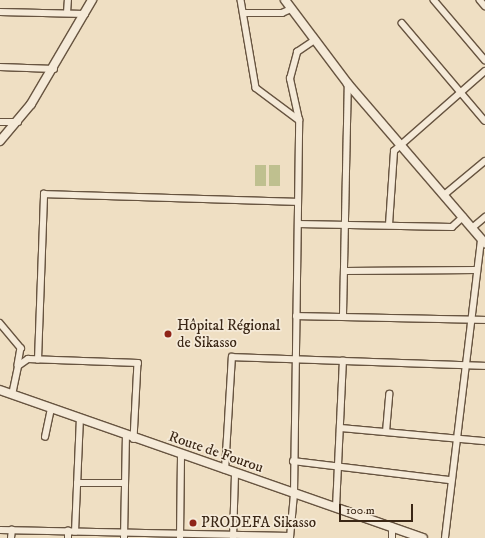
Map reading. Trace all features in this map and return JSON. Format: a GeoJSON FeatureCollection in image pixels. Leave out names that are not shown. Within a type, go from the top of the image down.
{"type":"FeatureCollection","features":[{"type":"Feature","properties":{"kind":"street"},"geometry":{"type":"LineString","coordinates":[[67,13],[68,0]]}},
{"type":"Feature","properties":{"kind":"street"},"geometry":{"type":"LineString","coordinates":[[0,141],[18,122],[54,69],[92,0]]}},
{"type":"Feature","properties":{"kind":"street"},"geometry":{"type":"LineString","coordinates":[[241,0],[245,13],[256,88],[299,120]]}},
{"type":"Feature","properties":{"kind":"street"},"geometry":{"type":"LineString","coordinates":[[285,0],[348,84],[400,142],[483,241],[476,270],[463,366],[445,538]]}},
{"type":"Feature","properties":{"kind":"street"},"geometry":{"type":"LineString","coordinates":[[434,0],[485,60]]}},
{"type":"Feature","properties":{"kind":"street"},"geometry":{"type":"LineString","coordinates":[[480,0],[485,6]]}},
{"type":"Feature","properties":{"kind":"street"},"geometry":{"type":"LineString","coordinates":[[245,13],[282,13],[291,9]]}},
{"type":"Feature","properties":{"kind":"street"},"geometry":{"type":"LineString","coordinates":[[0,12],[85,14]]}},
{"type":"Feature","properties":{"kind":"street"},"geometry":{"type":"LineString","coordinates":[[402,23],[485,121]]}},
{"type":"Feature","properties":{"kind":"street"},"geometry":{"type":"LineString","coordinates":[[0,530],[124,532],[181,536],[290,537],[294,494],[293,461],[299,120],[290,79],[292,62],[296,52],[315,40]]}},
{"type":"Feature","properties":{"kind":"street"},"geometry":{"type":"LineString","coordinates":[[0,67],[54,69]]}},
{"type":"Feature","properties":{"kind":"street"},"geometry":{"type":"LineString","coordinates":[[389,225],[394,151],[400,142],[485,71]]}},
{"type":"Feature","properties":{"kind":"street"},"geometry":{"type":"LineString","coordinates":[[343,315],[348,84]]}},
{"type":"Feature","properties":{"kind":"street"},"geometry":{"type":"LineString","coordinates":[[0,122],[18,122]]}},
{"type":"Feature","properties":{"kind":"street"},"geometry":{"type":"LineString","coordinates":[[444,195],[485,161]]}},
{"type":"Feature","properties":{"kind":"street"},"geometry":{"type":"LineString","coordinates":[[38,360],[44,194],[298,202]]}},
{"type":"Feature","properties":{"kind":"street"},"geometry":{"type":"LineString","coordinates":[[298,224],[452,227],[463,217]]}},
{"type":"Feature","properties":{"kind":"street"},"geometry":{"type":"LineString","coordinates":[[472,228],[485,217]]}},
{"type":"Feature","properties":{"kind":"street"},"geometry":{"type":"LineString","coordinates":[[345,271],[476,270]]}},
{"type":"Feature","properties":{"kind":"street"},"geometry":{"type":"LineString","coordinates":[[296,316],[343,315],[485,320]]}},
{"type":"Feature","properties":{"kind":"street"},"geometry":{"type":"LineString","coordinates":[[0,322],[20,348],[12,394]]}},
{"type":"Feature","properties":{"kind":"street"},"geometry":{"type":"LineString","coordinates":[[225,470],[232,357],[485,366]]}},
{"type":"Feature","properties":{"kind":"street"},"geometry":{"type":"LineString","coordinates":[[18,366],[28,359],[138,363],[125,483],[124,538]]}},
{"type":"Feature","properties":{"kind":"street"},"geometry":{"type":"LineString","coordinates":[[336,508],[343,361]]}},
{"type":"Feature","properties":{"kind":"street","name":"Route de Fourou"},"geometry":{"type":"LineString","coordinates":[[0,390],[235,474],[423,538]]}},
{"type":"Feature","properties":{"kind":"street"},"geometry":{"type":"LineString","coordinates":[[386,432],[389,394]]}},
{"type":"Feature","properties":{"kind":"street"},"geometry":{"type":"LineString","coordinates":[[45,437],[51,409]]}},
{"type":"Feature","properties":{"kind":"street"},"geometry":{"type":"LineString","coordinates":[[75,532],[80,419]]}},
{"type":"Feature","properties":{"kind":"street"},"geometry":{"type":"LineString","coordinates":[[341,428],[455,440],[485,441]]}},
{"type":"Feature","properties":{"kind":"street"},"geometry":{"type":"LineString","coordinates":[[181,454],[181,536]]}},
{"type":"Feature","properties":{"kind":"street"},"geometry":{"type":"LineString","coordinates":[[293,461],[451,480]]}},
{"type":"Feature","properties":{"kind":"street"},"geometry":{"type":"LineString","coordinates":[[233,536],[235,474]]}},
{"type":"Feature","properties":{"kind":"street"},"geometry":{"type":"LineString","coordinates":[[77,483],[125,483]]}},
{"type":"Feature","properties":{"kind":"street"},"geometry":{"type":"LineString","coordinates":[[392,527],[392,538]]}},
{"type":"Feature","properties":{"kind":"street"},"geometry":{"type":"LineString","coordinates":[[12,530],[12,538]]}},
{"type":"Feature","properties":{"kind":"street"},"geometry":{"type":"LineString","coordinates":[[68,532],[68,538]]}},
{"type":"Feature","properties":{"kind":"green space"},"geometry":{"type":"Polygon","coordinates":[[[255,165],[266,165],[266,186],[255,186],[255,165]]]}},
{"type":"Feature","properties":{"kind":"green space"},"geometry":{"type":"Polygon","coordinates":[[[269,165],[280,165],[280,186],[269,186],[269,165]]]}},
{"type":"Feature","properties":{"kind":"place","name":"Hôpital Régional de Sikasso"},"geometry":{"type":"Point","coordinates":[168,334]}},
{"type":"Feature","properties":{"kind":"place","name":"PRODEFA Sikasso"},"geometry":{"type":"Point","coordinates":[193,523]}}]}
